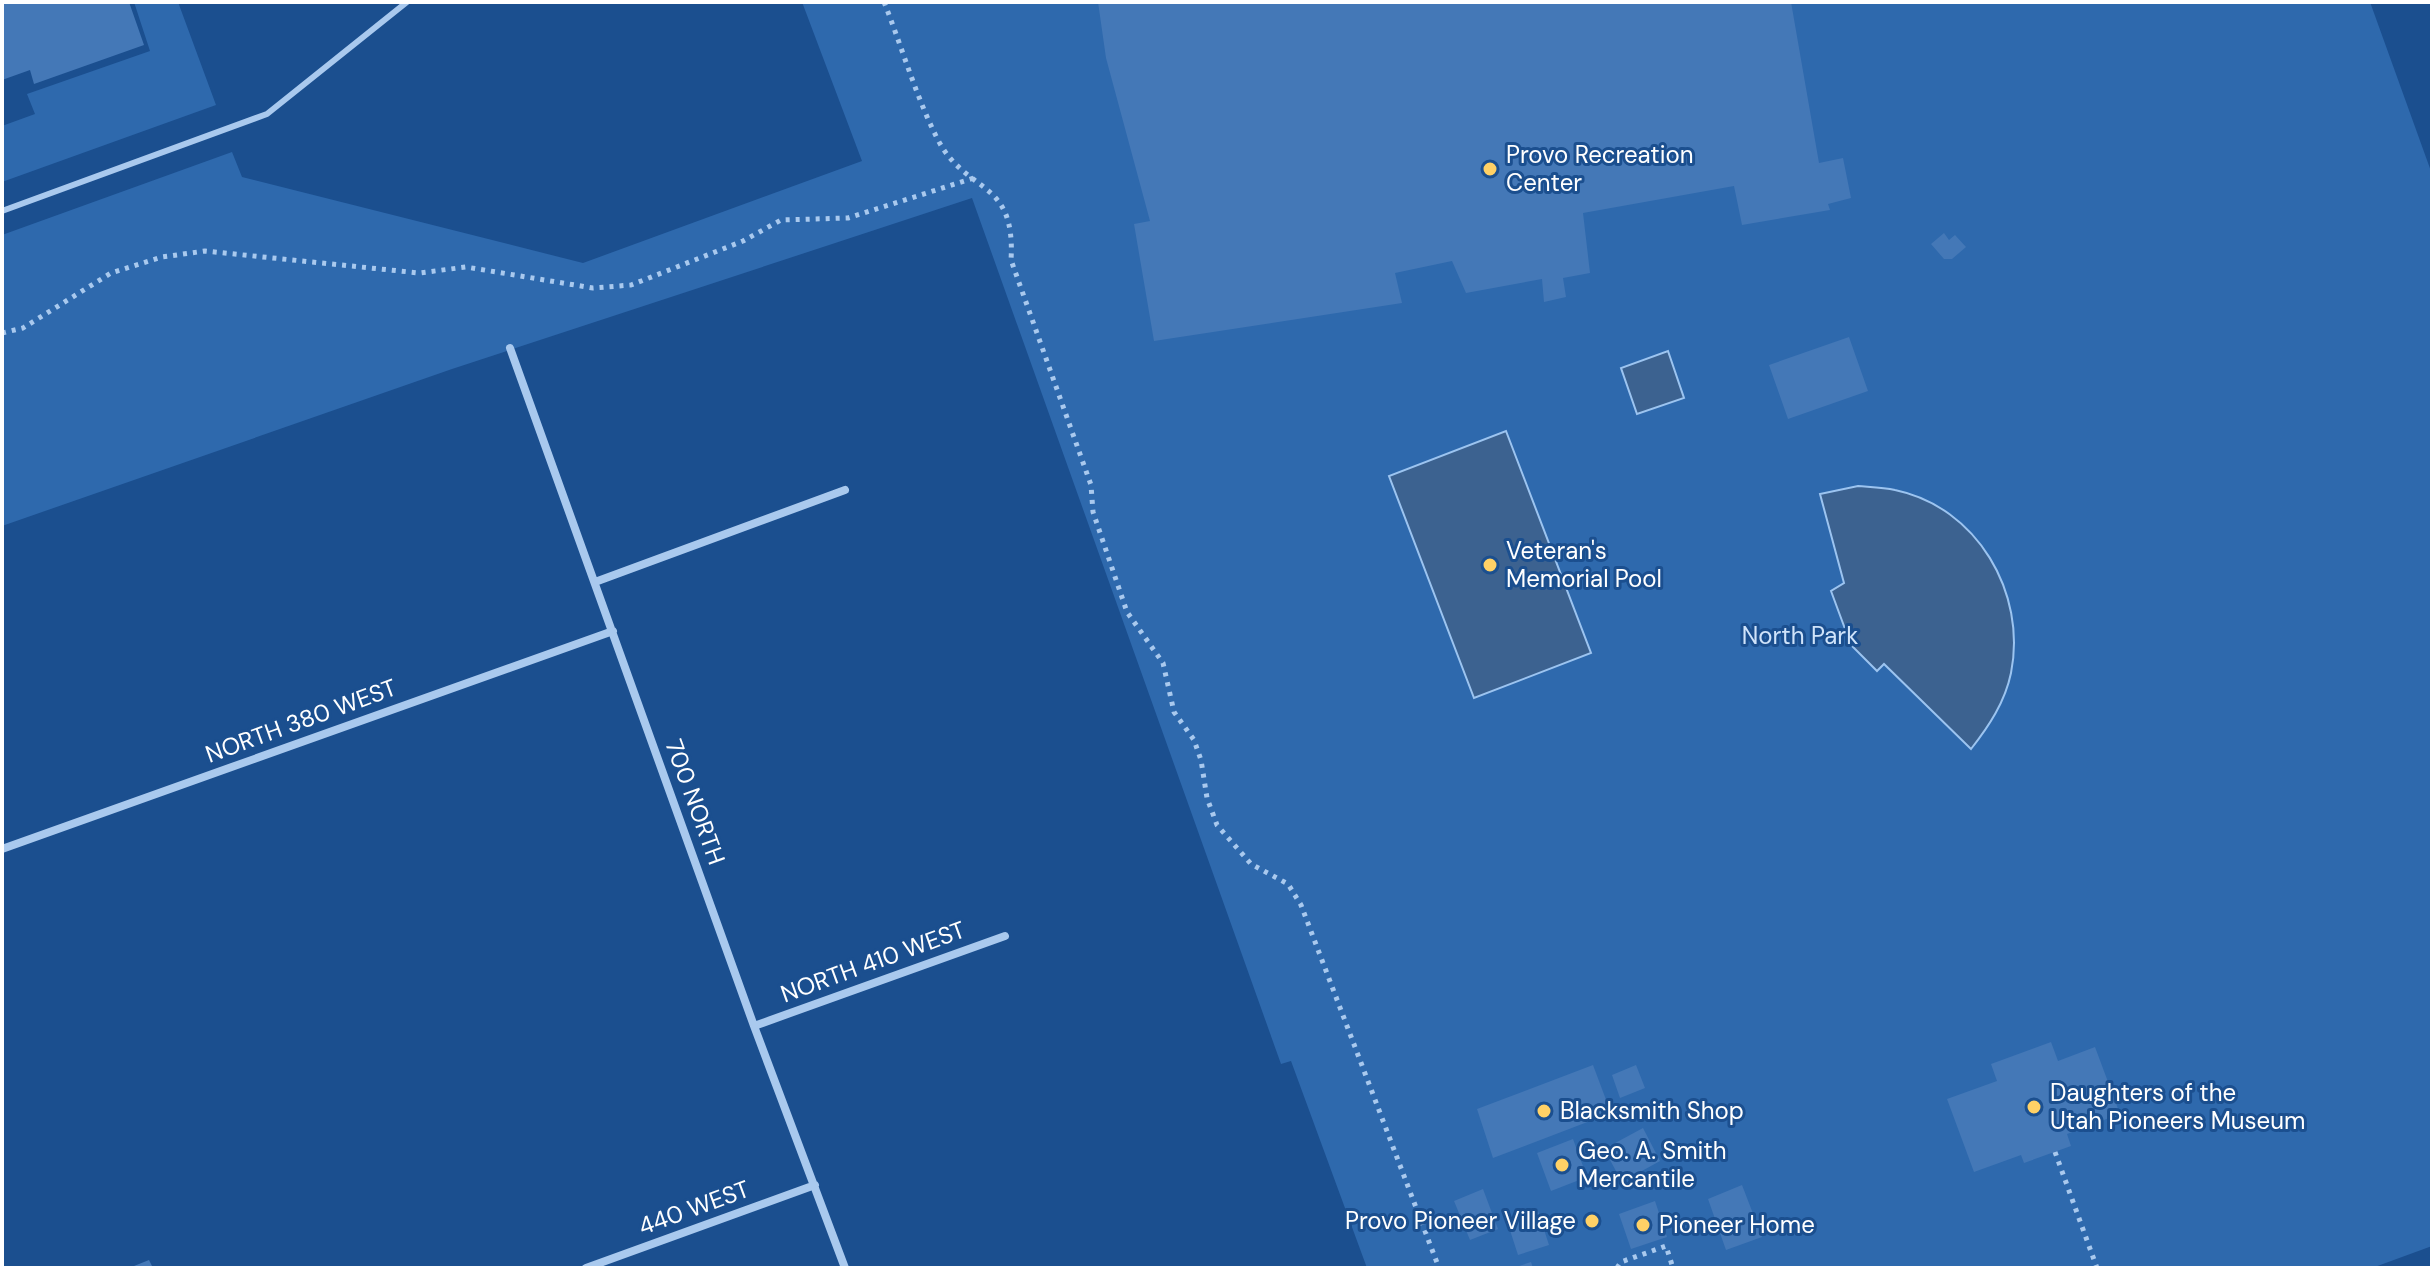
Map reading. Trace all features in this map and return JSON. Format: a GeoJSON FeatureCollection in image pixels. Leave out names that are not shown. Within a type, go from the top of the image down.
{"type":"FeatureCollection","features":[{"type":"Feature","properties":{"kind":"street","name":"700 NORTH"},"geometry":{"type":"LineString","coordinates":[[510,348],[754,1026],[845,1268]]}},
{"type":"Feature","properties":{"kind":"street"},"geometry":{"type":"LineString","coordinates":[[595,582],[845,490]]}},
{"type":"Feature","properties":{"kind":"street","name":"NORTH 380 WEST"},"geometry":{"type":"LineString","coordinates":[[2,849],[613,631]]}},
{"type":"Feature","properties":{"kind":"street","name":"NORTH 410 WEST"},"geometry":{"type":"LineString","coordinates":[[754,1026],[1005,936]]}},
{"type":"Feature","properties":{"kind":"street","name":"440 WEST"},"geometry":{"type":"LineString","coordinates":[[586,1268],[815,1185]]}},
{"type":"Feature","properties":{"kind":"lane"},"geometry":{"type":"LineString","coordinates":[[2,211],[267,114],[407,2]]}},
{"type":"Feature","properties":{"kind":"path"},"geometry":{"type":"LineString","coordinates":[[884,2],[939,143],[992,192],[1008,214],[1012,235],[1011,260],[1091,485],[1093,512],[1127,612],[1163,663],[1174,712],[1194,740],[1201,760],[1207,798],[1217,825],[1251,864],[1288,884],[1301,905],[1439,1268]]}},
{"type":"Feature","properties":{"kind":"path"},"geometry":{"type":"LineString","coordinates":[[2,333],[23,328],[111,273],[162,257],[205,251],[419,273],[466,267],[593,288],[631,285],[720,251],[781,220],[848,218],[975,178]]}},
{"type":"Feature","properties":{"kind":"path"},"geometry":{"type":"LineString","coordinates":[[2055,1152],[2097,1268]]}},
{"type":"Feature","properties":{"kind":"path"},"geometry":{"type":"LineString","coordinates":[[1617,1268],[1621,1262],[1666,1246],[1673,1268]]}},
{"type":"Feature","properties":{"kind":"green space"},"geometry":{"type":"Polygon","coordinates":[[[134,2],[178,2],[216,105],[2,182],[2,126],[35,114],[27,94],[150,51],[134,2]]]}},
{"type":"Feature","properties":{"kind":"green space","name":"North Park"},"geometry":{"type":"Polygon","coordinates":[[[802,2],[2370,2],[2432,174],[2432,1246],[2372,1268],[1367,1268],[1291,1061],[1281,1064],[972,198],[452,369],[2,526],[2,235],[232,152],[242,177],[583,263],[862,161],[802,2]]]}},
{"type":"Feature","properties":{"kind":"shaded area"},"geometry":{"type":"Polygon","coordinates":[[[1668,351],[1684,398],[1637,414],[1621,368],[1668,351]]]}},
{"type":"Feature","properties":{"kind":"shaded area","name":"Veteran's Memorial Pool"},"geometry":{"type":"Polygon","coordinates":[[[1506,431],[1591,653],[1474,698],[1389,476],[1506,431]]]}},
{"type":"Feature","properties":{"kind":"shaded area"},"geometry":{"type":"Polygon","coordinates":[[[1858,486],[1895,490],[1924,499],[1950,515],[1972,534],[1990,558],[2003,584],[2011,613],[2014,643],[2011,673],[1996,713],[1971,749],[1884,664],[1877,671],[1851,645],[1831,591],[1844,583],[1820,494],[1858,486]]]}},
{"type":"Feature","properties":{"kind":"building"},"geometry":{"type":"Polygon","coordinates":[[[2,2],[129,2],[144,45],[34,84],[30,70],[2,80],[2,2]]]}},
{"type":"Feature","properties":{"kind":"building","name":"Provo Recreation Center"},"geometry":{"type":"Polygon","coordinates":[[[1098,2],[1791,2],[1819,163],[1843,158],[1851,198],[1828,204],[1830,210],[1742,225],[1734,186],[1583,213],[1590,273],[1563,278],[1566,297],[1544,302],[1542,279],[1466,293],[1452,261],[1395,273],[1402,303],[1154,341],[1134,224],[1150,221],[1106,58],[1098,2]]]}},
{"type":"Feature","properties":{"kind":"building"},"geometry":{"type":"Polygon","coordinates":[[[1944,233],[1949,240],[1955,235],[1966,247],[1952,259],[1944,259],[1931,244],[1944,233]]]}},
{"type":"Feature","properties":{"kind":"building"},"geometry":{"type":"Polygon","coordinates":[[[1849,337],[1868,391],[1788,419],[1769,365],[1849,337]]]}},
{"type":"Feature","properties":{"kind":"building","name":"Daughters of the Utah Pioneers Museum"},"geometry":{"type":"Polygon","coordinates":[[[2051,1042],[2058,1061],[2095,1047],[2120,1114],[2067,1134],[2071,1146],[2024,1163],[2021,1155],[1974,1172],[1947,1099],[1997,1081],[1991,1064],[2051,1042]]]}},
{"type":"Feature","properties":{"kind":"building","name":"Blacksmith Shop"},"geometry":{"type":"Polygon","coordinates":[[[1593,1065],[1611,1113],[1493,1158],[1477,1109],[1593,1065]]]}},
{"type":"Feature","properties":{"kind":"building"},"geometry":{"type":"Polygon","coordinates":[[[1636,1065],[1645,1088],[1620,1098],[1612,1075],[1636,1065]]]}},
{"type":"Feature","properties":{"kind":"building"},"geometry":{"type":"Polygon","coordinates":[[[1643,1128],[1660,1161],[1622,1182],[1604,1149],[1643,1128]]]}},
{"type":"Feature","properties":{"kind":"building","name":"Geo. A. Smith Mercantile"},"geometry":{"type":"Polygon","coordinates":[[[1573,1139],[1587,1177],[1551,1191],[1537,1153],[1573,1139]]]}},
{"type":"Feature","properties":{"kind":"building"},"geometry":{"type":"Polygon","coordinates":[[[1742,1185],[1762,1237],[1726,1250],[1708,1199],[1742,1185]]]}},
{"type":"Feature","properties":{"kind":"building"},"geometry":{"type":"Polygon","coordinates":[[[1483,1189],[1498,1229],[1470,1240],[1454,1201],[1483,1189]]]}},
{"type":"Feature","properties":{"kind":"building","name":"Pioneer Home"},"geometry":{"type":"Polygon","coordinates":[[[1655,1201],[1667,1237],[1631,1249],[1619,1214],[1655,1201]]]}},
{"type":"Feature","properties":{"kind":"building"},"geometry":{"type":"Polygon","coordinates":[[[1538,1211],[1549,1245],[1518,1255],[1507,1221],[1538,1211]]]}},
{"type":"Feature","properties":{"kind":"building"},"geometry":{"type":"Polygon","coordinates":[[[149,1260],[153,1268],[129,1268],[149,1260]]]}},
{"type":"Feature","properties":{"kind":"building"},"geometry":{"type":"Polygon","coordinates":[[[1531,1262],[1533,1268],[1513,1268],[1531,1262]]]}},
{"type":"Feature","properties":{"kind":"place","name":"Provo Recreation Center"},"geometry":{"type":"Point","coordinates":[1490,169]}},
{"type":"Feature","properties":{"kind":"place","name":"Veteran's Memorial Pool"},"geometry":{"type":"Point","coordinates":[1490,565]}},
{"type":"Feature","properties":{"kind":"place","name":"Daughters of the Utah Pioneers Museum"},"geometry":{"type":"Point","coordinates":[2034,1107]}},
{"type":"Feature","properties":{"kind":"place","name":"Blacksmith Shop"},"geometry":{"type":"Point","coordinates":[1544,1111]}},
{"type":"Feature","properties":{"kind":"place","name":"Geo. A. Smith Mercantile"},"geometry":{"type":"Point","coordinates":[1562,1165]}},
{"type":"Feature","properties":{"kind":"place","name":"Provo Pioneer Village"},"geometry":{"type":"Point","coordinates":[1592,1221]}},
{"type":"Feature","properties":{"kind":"place","name":"Pioneer Home"},"geometry":{"type":"Point","coordinates":[1643,1225]}}]}
